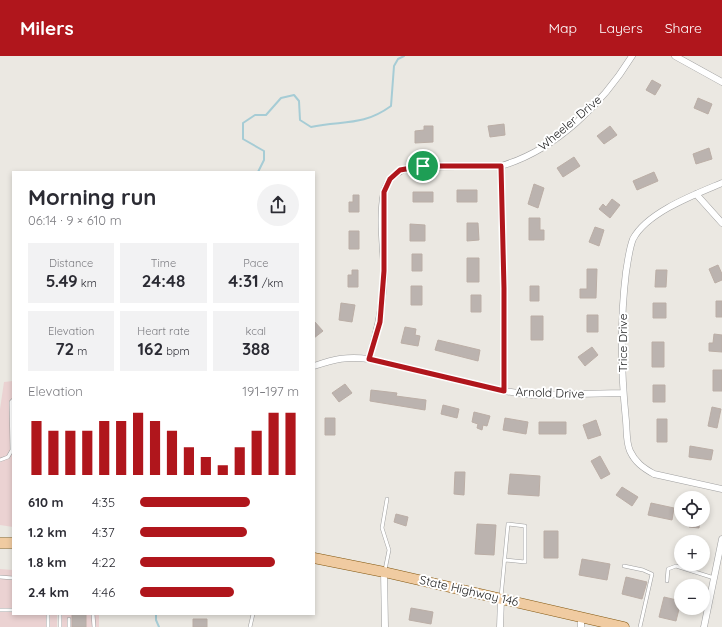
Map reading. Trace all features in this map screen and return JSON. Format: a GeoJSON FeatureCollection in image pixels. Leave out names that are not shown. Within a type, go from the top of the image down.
{"type":"FeatureCollection","features":[{"type":"Feature","properties":{"kind":"main road"},"geometry":{"type":"LineString","coordinates":[[0,543],[12,544]]}},
{"type":"Feature","properties":{"kind":"main road","name":"State Highway 146"},"geometry":{"type":"LineString","coordinates":[[315,558],[501,598],[581,622],[624,627]]}},
{"type":"Feature","properties":{"kind":"street","name":"Wheeler Drive"},"geometry":{"type":"LineString","coordinates":[[369,359],[380,322],[384,271],[384,192],[390,179],[400,170],[411,167],[501,166],[536,152],[572,125],[603,96],[617,80],[632,56]]}},
{"type":"Feature","properties":{"kind":"street"},"geometry":{"type":"LineString","coordinates":[[675,56],[722,82]]}},
{"type":"Feature","properties":{"kind":"street"},"geometry":{"type":"LineString","coordinates":[[501,166],[504,288],[504,391]]}},
{"type":"Feature","properties":{"kind":"street","name":"Trice Drive"},"geometry":{"type":"LineString","coordinates":[[722,183],[696,194],[658,214],[640,230],[633,240],[623,296],[623,393],[630,450],[635,460],[654,474],[722,490]]}},
{"type":"Feature","properties":{"kind":"street"},"geometry":{"type":"LineString","coordinates":[[696,194],[722,223]]}},
{"type":"Feature","properties":{"kind":"street","name":"Arnold Drive"},"geometry":{"type":"LineString","coordinates":[[315,366],[335,359],[349,357],[369,359],[504,391],[532,395],[623,393]]}},
{"type":"Feature","properties":{"kind":"street"},"geometry":{"type":"LineString","coordinates":[[704,627],[722,539]]}},
{"type":"Feature","properties":{"kind":"street"},"geometry":{"type":"LineString","coordinates":[[384,572],[385,627]]}},
{"type":"Feature","properties":{"kind":"street"},"geometry":{"type":"LineString","coordinates":[[500,627],[501,598]]}},
{"type":"Feature","properties":{"kind":"lane"},"geometry":{"type":"LineString","coordinates":[[0,460],[8,457],[12,450],[12,401]]}},
{"type":"Feature","properties":{"kind":"lane"},"geometry":{"type":"LineString","coordinates":[[384,572],[389,555],[389,550],[382,532],[387,499]]}},
{"type":"Feature","properties":{"kind":"lane"},"geometry":{"type":"LineString","coordinates":[[501,598],[508,524],[525,526],[525,562],[505,560]]}},
{"type":"Feature","properties":{"kind":"lane"},"geometry":{"type":"LineString","coordinates":[[624,566],[643,570],[652,574],[640,627]]}},
{"type":"Feature","properties":{"kind":"lane"},"geometry":{"type":"LineString","coordinates":[[667,582],[668,569],[676,566],[714,578]]}},
{"type":"Feature","properties":{"kind":"lane"},"geometry":{"type":"LineString","coordinates":[[0,577],[12,578]]}},
{"type":"Feature","properties":{"kind":"lane"},"geometry":{"type":"LineString","coordinates":[[0,610],[12,610]]}},
{"type":"Feature","properties":{"kind":"lane"},"geometry":{"type":"LineString","coordinates":[[48,615],[48,627]]}},
{"type":"Feature","properties":{"kind":"lane"},"geometry":{"type":"LineString","coordinates":[[60,615],[60,627]]}},
{"type":"Feature","properties":{"kind":"lane"},"geometry":{"type":"LineString","coordinates":[[93,615],[94,627]]}},
{"type":"Feature","properties":{"kind":"lane"},"geometry":{"type":"LineString","coordinates":[[250,627],[253,615]]}},
{"type":"Feature","properties":{"kind":"lane"},"geometry":{"type":"LineString","coordinates":[[68,627],[69,619]]}},
{"type":"Feature","properties":{"kind":"shaded area"},"geometry":{"type":"Polygon","coordinates":[[[12,381],[12,527],[0,525],[0,409],[4,382],[12,381]]]}},
{"type":"Feature","properties":{"kind":"shaded area"},"geometry":{"type":"Polygon","coordinates":[[[0,569],[12,570],[12,615],[57,615],[57,627],[0,627],[0,569]]]}},
{"type":"Feature","properties":{"kind":"shaded area"},"geometry":{"type":"Polygon","coordinates":[[[59,615],[99,615],[99,627],[59,627],[59,615]]]}},
{"type":"Feature","properties":{"kind":"building"},"geometry":{"type":"Polygon","coordinates":[[[652,80],[661,85],[655,95],[646,90],[652,80]]]}},
{"type":"Feature","properties":{"kind":"building"},"geometry":{"type":"Polygon","coordinates":[[[698,98],[712,104],[708,114],[694,108],[698,98]]]}},
{"type":"Feature","properties":{"kind":"building"},"geometry":{"type":"Polygon","coordinates":[[[504,124],[505,135],[490,137],[488,126],[504,124]]]}},
{"type":"Feature","properties":{"kind":"building"},"geometry":{"type":"Polygon","coordinates":[[[424,126],[433,126],[433,142],[415,143],[415,131],[424,130],[424,126]]]}},
{"type":"Feature","properties":{"kind":"building"},"geometry":{"type":"Polygon","coordinates":[[[610,126],[617,135],[604,144],[597,136],[610,126]]]}},
{"type":"Feature","properties":{"kind":"building"},"geometry":{"type":"Polygon","coordinates":[[[709,148],[712,159],[696,164],[693,154],[709,148]]]}},
{"type":"Feature","properties":{"kind":"building"},"geometry":{"type":"Polygon","coordinates":[[[574,157],[580,166],[563,177],[557,168],[574,157]]]}},
{"type":"Feature","properties":{"kind":"building"},"geometry":{"type":"Polygon","coordinates":[[[654,172],[658,181],[637,190],[633,181],[654,172]]]}},
{"type":"Feature","properties":{"kind":"building"},"geometry":{"type":"Polygon","coordinates":[[[534,184],[544,188],[538,208],[528,204],[534,184]]]}},
{"type":"Feature","properties":{"kind":"building"},"geometry":{"type":"Polygon","coordinates":[[[457,190],[477,190],[477,202],[457,202],[457,190]]]}},
{"type":"Feature","properties":{"kind":"building"},"geometry":{"type":"Polygon","coordinates":[[[413,192],[433,192],[433,202],[413,202],[413,192]]]}},
{"type":"Feature","properties":{"kind":"building"},"geometry":{"type":"Polygon","coordinates":[[[353,195],[359,195],[359,212],[349,212],[349,202],[353,202],[353,195]]]}},
{"type":"Feature","properties":{"kind":"building"},"geometry":{"type":"Polygon","coordinates":[[[612,199],[620,205],[610,218],[599,209],[603,204],[606,207],[612,199]]]}},
{"type":"Feature","properties":{"kind":"building"},"geometry":{"type":"Polygon","coordinates":[[[529,218],[540,218],[540,230],[544,230],[544,240],[529,240],[529,218]]]}},
{"type":"Feature","properties":{"kind":"building"},"geometry":{"type":"Polygon","coordinates":[[[467,223],[478,223],[479,240],[467,241],[467,223]]]}},
{"type":"Feature","properties":{"kind":"building"},"geometry":{"type":"Polygon","coordinates":[[[410,224],[425,225],[425,241],[410,241],[410,224]]]}},
{"type":"Feature","properties":{"kind":"building"},"geometry":{"type":"Polygon","coordinates":[[[595,227],[604,230],[599,246],[589,242],[595,227]]]}},
{"type":"Feature","properties":{"kind":"building"},"geometry":{"type":"Polygon","coordinates":[[[349,231],[359,231],[359,249],[349,249],[349,231]]]}},
{"type":"Feature","properties":{"kind":"building"},"geometry":{"type":"Polygon","coordinates":[[[412,254],[422,254],[422,271],[412,271],[412,254]]]}},
{"type":"Feature","properties":{"kind":"building"},"geometry":{"type":"Polygon","coordinates":[[[467,258],[479,258],[479,282],[467,282],[467,258]]]}},
{"type":"Feature","properties":{"kind":"building"},"geometry":{"type":"Polygon","coordinates":[[[718,265],[722,274],[722,280],[715,283],[709,269],[718,265]]]}},
{"type":"Feature","properties":{"kind":"building"},"geometry":{"type":"Polygon","coordinates":[[[587,269],[597,269],[596,298],[580,298],[580,289],[587,289],[587,269]]]}},
{"type":"Feature","properties":{"kind":"building"},"geometry":{"type":"Polygon","coordinates":[[[352,270],[358,270],[358,287],[348,287],[348,275],[352,275],[352,270]]]}},
{"type":"Feature","properties":{"kind":"building"},"geometry":{"type":"Polygon","coordinates":[[[656,270],[667,270],[666,287],[655,287],[656,270]]]}},
{"type":"Feature","properties":{"kind":"building"},"geometry":{"type":"Polygon","coordinates":[[[411,286],[422,286],[422,305],[411,305],[411,286]]]}},
{"type":"Feature","properties":{"kind":"building"},"geometry":{"type":"Polygon","coordinates":[[[530,286],[539,286],[539,301],[530,301],[530,286]]]}},
{"type":"Feature","properties":{"kind":"building"},"geometry":{"type":"Polygon","coordinates":[[[471,295],[481,295],[481,312],[471,312],[471,295]]]}},
{"type":"Feature","properties":{"kind":"building"},"geometry":{"type":"Polygon","coordinates":[[[716,301],[722,301],[722,317],[716,317],[716,301]]]}},
{"type":"Feature","properties":{"kind":"building"},"geometry":{"type":"Polygon","coordinates":[[[341,303],[355,305],[352,322],[339,320],[341,303]]]}},
{"type":"Feature","properties":{"kind":"building"},"geometry":{"type":"Polygon","coordinates":[[[653,303],[666,303],[666,318],[653,318],[653,303]]]}},
{"type":"Feature","properties":{"kind":"building"},"geometry":{"type":"Polygon","coordinates":[[[587,315],[598,315],[598,332],[587,332],[587,315]]]}},
{"type":"Feature","properties":{"kind":"building"},"geometry":{"type":"Polygon","coordinates":[[[531,316],[543,316],[543,340],[531,340],[531,316]]]}},
{"type":"Feature","properties":{"kind":"building"},"geometry":{"type":"Polygon","coordinates":[[[315,322],[323,331],[315,337],[315,322]]]}},
{"type":"Feature","properties":{"kind":"building"},"geometry":{"type":"Polygon","coordinates":[[[405,327],[416,329],[415,335],[420,336],[418,346],[401,343],[405,327]]]}},
{"type":"Feature","properties":{"kind":"building"},"geometry":{"type":"Polygon","coordinates":[[[714,334],[722,335],[722,352],[709,351],[709,343],[713,343],[714,334]]]}},
{"type":"Feature","properties":{"kind":"building"},"geometry":{"type":"Polygon","coordinates":[[[438,340],[480,350],[478,361],[435,350],[438,340]]]}},
{"type":"Feature","properties":{"kind":"building"},"geometry":{"type":"Polygon","coordinates":[[[652,342],[664,342],[664,367],[652,367],[652,342]]]}},
{"type":"Feature","properties":{"kind":"building"},"geometry":{"type":"Polygon","coordinates":[[[592,347],[598,355],[585,366],[578,357],[592,347]]]}},
{"type":"Feature","properties":{"kind":"building"},"geometry":{"type":"Polygon","coordinates":[[[713,370],[722,370],[722,391],[713,391],[713,370]]]}},
{"type":"Feature","properties":{"kind":"building"},"geometry":{"type":"Polygon","coordinates":[[[345,384],[352,393],[339,402],[332,393],[345,384]]]}},
{"type":"Feature","properties":{"kind":"building"},"geometry":{"type":"Polygon","coordinates":[[[653,385],[665,385],[665,402],[653,402],[653,385]]]}},
{"type":"Feature","properties":{"kind":"building"},"geometry":{"type":"Polygon","coordinates":[[[371,390],[397,393],[396,396],[426,400],[425,410],[370,401],[371,390]]]}},
{"type":"Feature","properties":{"kind":"building"},"geometry":{"type":"Polygon","coordinates":[[[443,405],[459,409],[457,418],[441,414],[443,405]]]}},
{"type":"Feature","properties":{"kind":"building"},"geometry":{"type":"Polygon","coordinates":[[[712,407],[721,409],[717,428],[708,426],[712,407]]]}},
{"type":"Feature","properties":{"kind":"building"},"geometry":{"type":"Polygon","coordinates":[[[474,412],[490,416],[487,426],[483,425],[482,430],[477,428],[478,424],[472,422],[474,412]]]}},
{"type":"Feature","properties":{"kind":"building"},"geometry":{"type":"Polygon","coordinates":[[[325,418],[335,418],[335,435],[325,435],[325,418]]]}},
{"type":"Feature","properties":{"kind":"building"},"geometry":{"type":"Polygon","coordinates":[[[505,418],[528,422],[526,434],[503,430],[505,418]]]}},
{"type":"Feature","properties":{"kind":"building"},"geometry":{"type":"Polygon","coordinates":[[[657,419],[667,419],[667,442],[657,442],[657,419]]]}},
{"type":"Feature","properties":{"kind":"building"},"geometry":{"type":"Polygon","coordinates":[[[596,420],[601,435],[588,439],[583,425],[596,420]]]}},
{"type":"Feature","properties":{"kind":"building"},"geometry":{"type":"Polygon","coordinates":[[[539,422],[566,422],[566,434],[539,434],[539,422]]]}},
{"type":"Feature","properties":{"kind":"building"},"geometry":{"type":"Polygon","coordinates":[[[690,446],[713,450],[711,460],[689,457],[690,446]]]}},
{"type":"Feature","properties":{"kind":"building"},"geometry":{"type":"Polygon","coordinates":[[[600,456],[610,474],[601,479],[591,461],[600,456]]]}},
{"type":"Feature","properties":{"kind":"building"},"geometry":{"type":"Polygon","coordinates":[[[455,472],[465,472],[464,495],[454,494],[455,472]]]}},
{"type":"Feature","properties":{"kind":"building"},"geometry":{"type":"Polygon","coordinates":[[[510,474],[540,476],[539,496],[508,494],[510,474]]]}},
{"type":"Feature","properties":{"kind":"building"},"geometry":{"type":"Polygon","coordinates":[[[622,487],[638,497],[632,506],[616,495],[622,487]]]}},
{"type":"Feature","properties":{"kind":"building"},"geometry":{"type":"Polygon","coordinates":[[[651,503],[674,508],[672,520],[648,515],[651,503]]]}},
{"type":"Feature","properties":{"kind":"building"},"geometry":{"type":"Polygon","coordinates":[[[396,514],[408,517],[406,526],[394,522],[396,514]]]}},
{"type":"Feature","properties":{"kind":"building"},"geometry":{"type":"Polygon","coordinates":[[[477,524],[496,525],[494,555],[475,554],[477,524]]]}},
{"type":"Feature","properties":{"kind":"building"},"geometry":{"type":"Polygon","coordinates":[[[544,531],[558,531],[558,558],[544,558],[544,531]]]}},
{"type":"Feature","properties":{"kind":"building"},"geometry":{"type":"Polygon","coordinates":[[[582,559],[610,564],[607,580],[579,575],[582,559]]]}},
{"type":"Feature","properties":{"kind":"building"},"geometry":{"type":"Polygon","coordinates":[[[626,577],[647,582],[642,599],[622,594],[626,577]]]}},
{"type":"Feature","properties":{"kind":"building"},"geometry":{"type":"Polygon","coordinates":[[[664,597],[674,599],[674,615],[678,615],[676,621],[659,617],[664,597]]]}},
{"type":"Feature","properties":{"kind":"building"},"geometry":{"type":"Polygon","coordinates":[[[411,608],[433,612],[431,624],[409,620],[411,608]]]}},
{"type":"Feature","properties":{"kind":"building"},"geometry":{"type":"Polygon","coordinates":[[[72,615],[86,615],[86,627],[72,627],[72,615]]]}},
{"type":"Feature","properties":{"kind":"building"},"geometry":{"type":"Polygon","coordinates":[[[193,619],[207,619],[207,627],[193,627],[193,619]]]}},
{"type":"Feature","properties":{"kind":"waterway"},"geometry":{"type":"LineString","coordinates":[[258,171],[264,160],[264,151],[243,139],[243,123],[255,115],[266,115],[281,98],[294,95],[299,101],[300,120],[311,127],[352,122],[381,113],[391,106],[394,66],[398,59],[404,56]]}},
{"type":"Feature","properties":{"kind":"waterway"},"geometry":{"type":"LineString","coordinates":[[156,615],[156,620],[159,627]]}},
{"type":"Feature","properties":{"kind":"route"},"geometry":{"type":"LineString","coordinates":[[423,166],[501,166],[504,288],[504,391],[369,359],[380,322],[384,271],[384,192],[390,179],[400,170],[423,166]]}}]}
